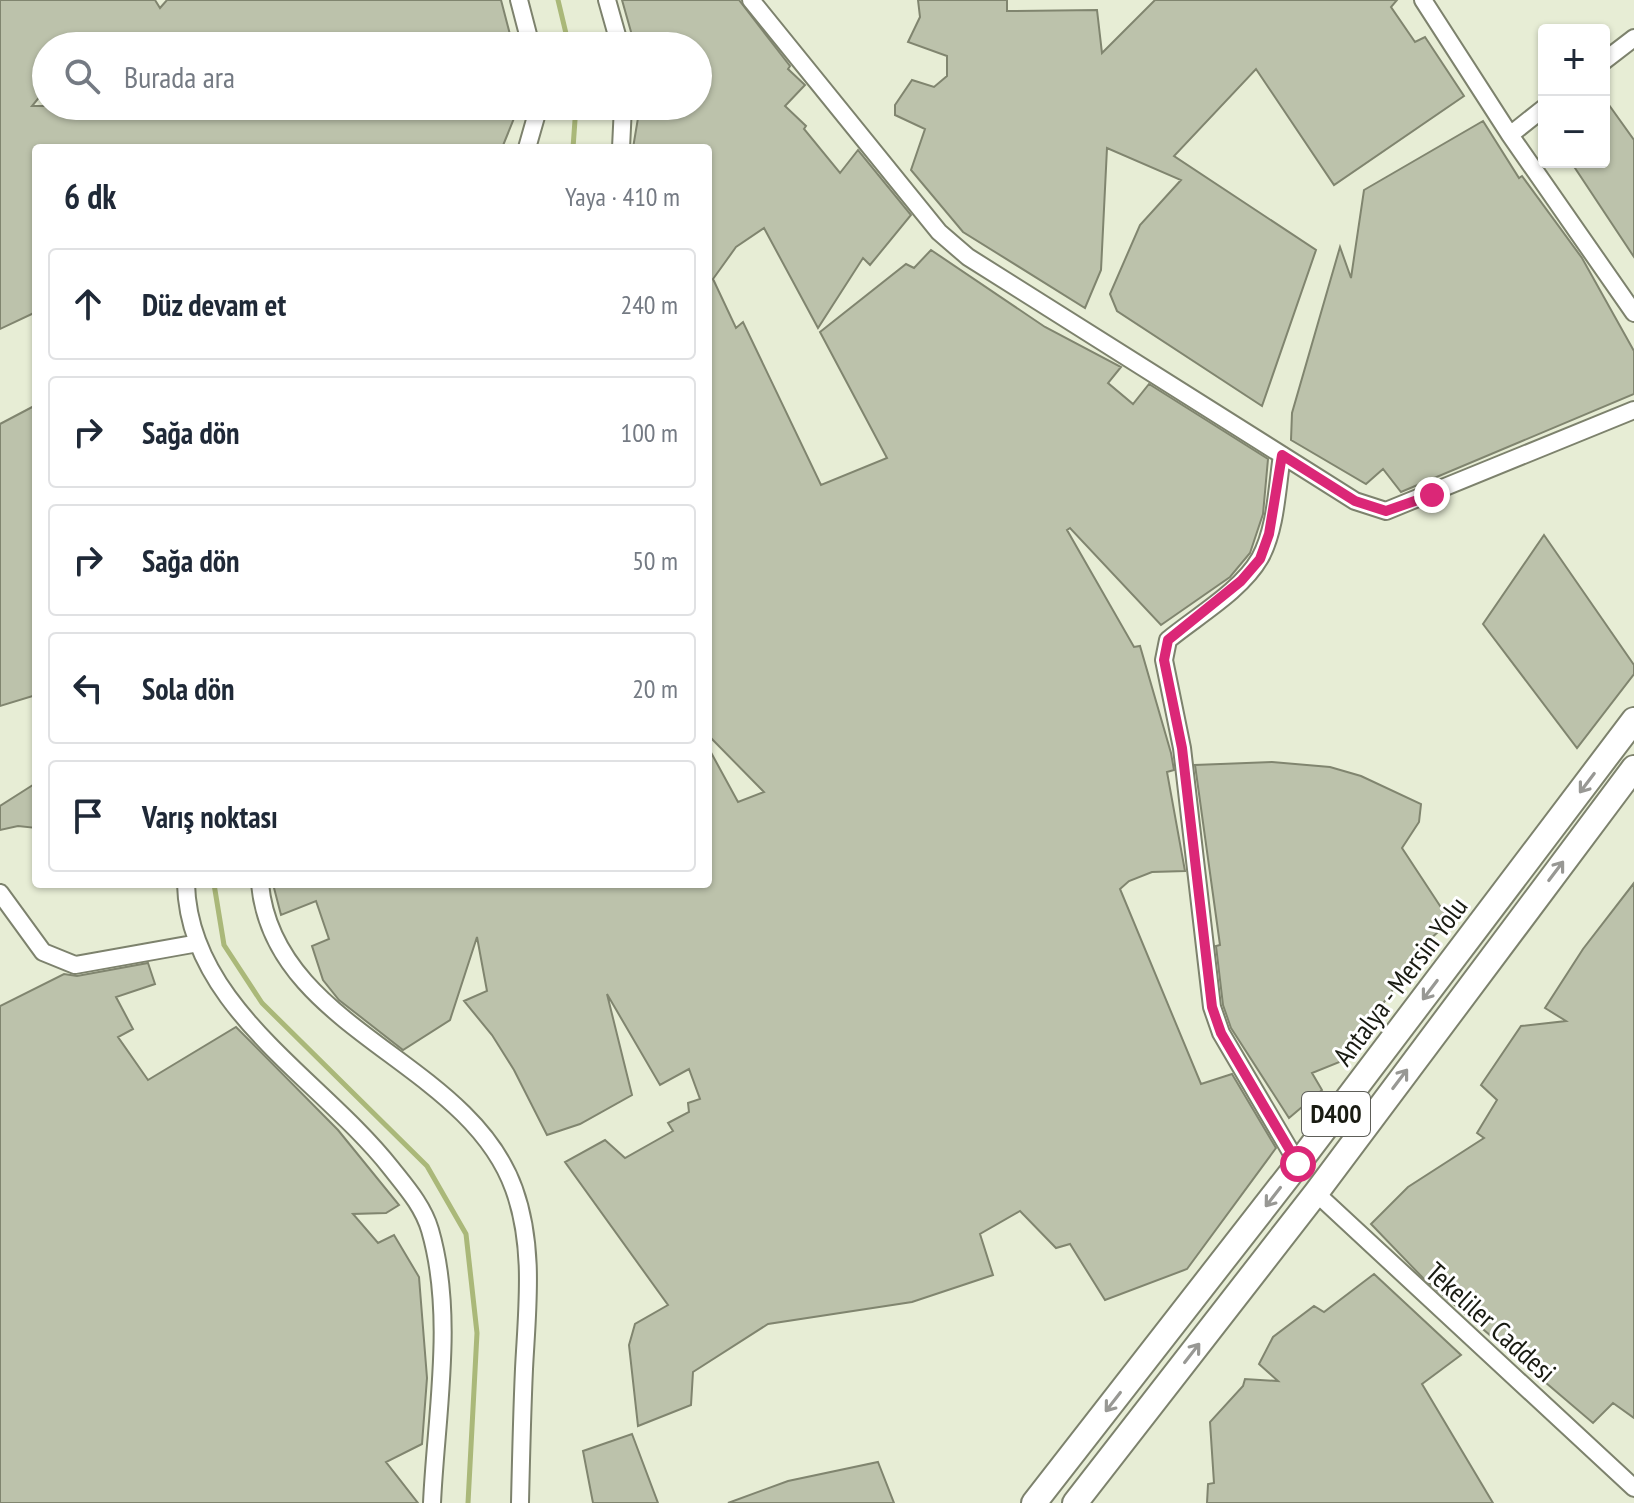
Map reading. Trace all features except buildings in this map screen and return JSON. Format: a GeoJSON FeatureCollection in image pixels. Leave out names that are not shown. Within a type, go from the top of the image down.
{"type":"FeatureCollection","features":[{"type":"Feature","properties":{"kind":"highway","name":"Antalya - Mersin Yolu"},"geometry":{"type":"LineString","coordinates":[[1034,1503],[1298,1164],[1634,720]]}},
{"type":"Feature","properties":{"kind":"highway","name":"D400"},"geometry":{"type":"LineString","coordinates":[[1075,1503],[1316,1193],[1634,768]]}},
{"type":"Feature","properties":{"kind":"street"},"geometry":{"type":"LineString","coordinates":[[519,0],[527,32]]}},
{"type":"Feature","properties":{"kind":"street"},"geometry":{"type":"LineString","coordinates":[[607,0],[616,32]]}},
{"type":"Feature","properties":{"kind":"street"},"geometry":{"type":"LineString","coordinates":[[751,0],[939,232],[968,257],[1355,501],[1386,511],[1634,410]]}},
{"type":"Feature","properties":{"kind":"street"},"geometry":{"type":"LineString","coordinates":[[1423,0],[1510,135],[1634,313]]}},
{"type":"Feature","properties":{"kind":"street"},"geometry":{"type":"LineString","coordinates":[[1610,56],[1634,38]]}},
{"type":"Feature","properties":{"kind":"street"},"geometry":{"type":"LineString","coordinates":[[1510,135],[1538,113]]}},
{"type":"Feature","properties":{"kind":"street"},"geometry":{"type":"LineString","coordinates":[[528,144],[535,120]]}},
{"type":"Feature","properties":{"kind":"street"},"geometry":{"type":"LineString","coordinates":[[621,144],[622,120]]}},
{"type":"Feature","properties":{"kind":"street"},"geometry":{"type":"LineString","coordinates":[[1282,455],[1269,534],[1260,559],[1241,581],[1168,640],[1164,660],[1182,748],[1212,1007],[1221,1033],[1298,1164]]}},
{"type":"Feature","properties":{"kind":"street"},"geometry":{"type":"LineString","coordinates":[[187,888],[205,963],[230,1005],[369,1140],[416,1200],[430,1228],[439,1281],[442,1329],[432,1503]]}},
{"type":"Feature","properties":{"kind":"street"},"geometry":{"type":"LineString","coordinates":[[261,888],[276,940],[305,983],[431,1086],[484,1135],[514,1188],[530,1261],[520,1503]]}},
{"type":"Feature","properties":{"kind":"street"},"geometry":{"type":"LineString","coordinates":[[0,893],[43,952],[75,965],[198,943]]}},
{"type":"Feature","properties":{"kind":"street","name":"Tekeliler Caddesi"},"geometry":{"type":"LineString","coordinates":[[1316,1193],[1634,1488]]}},
{"type":"Feature","properties":{"kind":"waterway"},"geometry":{"type":"LineString","coordinates":[[558,0],[566,32]]}},
{"type":"Feature","properties":{"kind":"waterway"},"geometry":{"type":"LineString","coordinates":[[573,144],[575,120]]}},
{"type":"Feature","properties":{"kind":"waterway"},"geometry":{"type":"LineString","coordinates":[[215,888],[224,945],[262,1003],[427,1166],[466,1234],[477,1333],[468,1503]]}},
{"type":"Feature","properties":{"kind":"route"},"geometry":{"type":"LineString","coordinates":[[1298,1164],[1221,1033],[1212,1007],[1182,748],[1164,660],[1168,640],[1241,581],[1260,559],[1269,534],[1282,455],[1355,501],[1386,511],[1432,495]]}}]}
